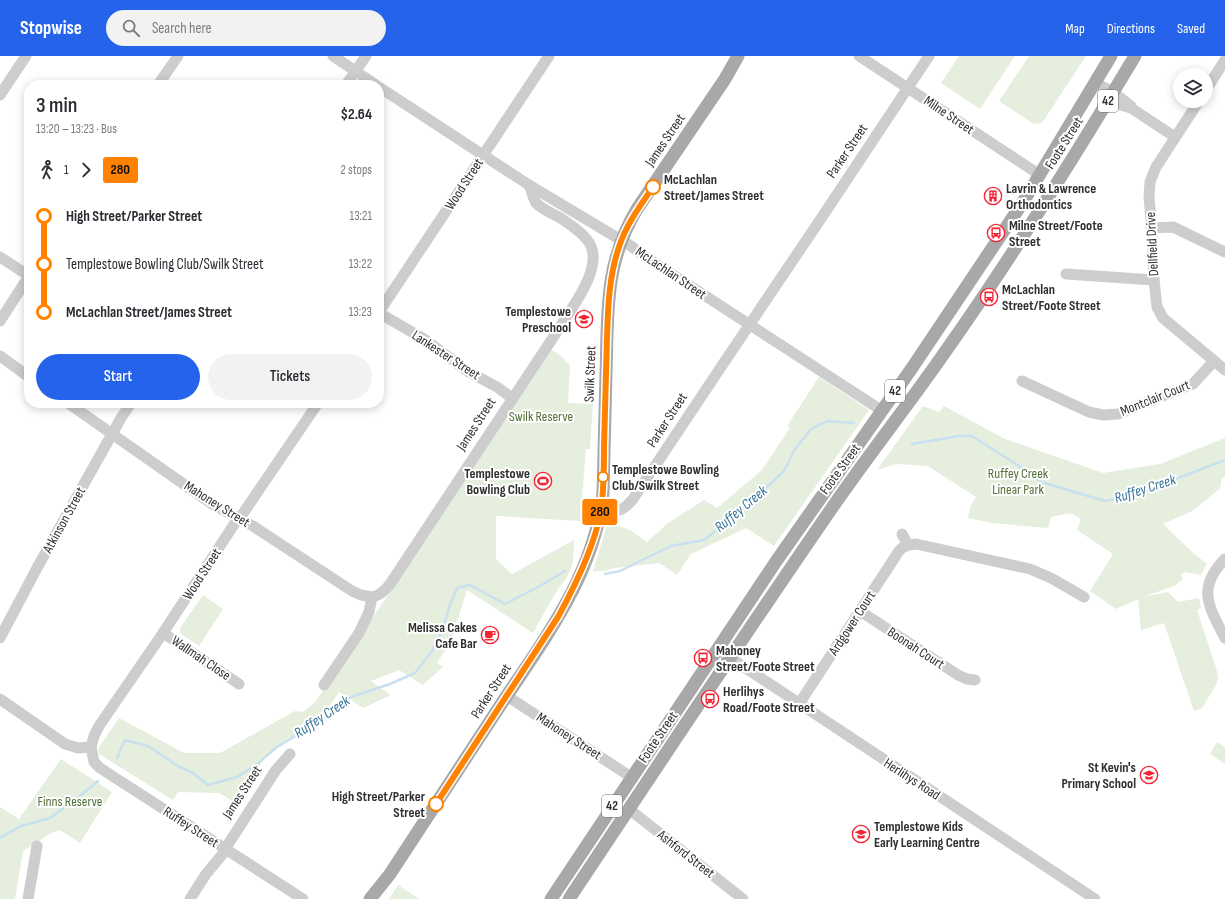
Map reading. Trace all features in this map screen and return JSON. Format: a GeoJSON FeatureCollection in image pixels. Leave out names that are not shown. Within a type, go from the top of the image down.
{"type":"FeatureCollection","features":[{"type":"Feature","properties":{"kind":"main road","name":"James Street"},"geometry":{"type":"LineString","coordinates":[[725,79],[738,56]]}},
{"type":"Feature","properties":{"kind":"main road","name":"James Street"},"geometry":{"type":"LineString","coordinates":[[621,240],[637,209],[742,56]]}},
{"type":"Feature","properties":{"kind":"main road","name":"Foote Street"},"geometry":{"type":"LineString","coordinates":[[551,899],[631,777],[823,492],[972,280],[1040,175],[1111,56]]}},
{"type":"Feature","properties":{"kind":"main road","name":"Foote Street"},"geometry":{"type":"LineString","coordinates":[[569,899],[843,492],[944,353],[1057,184],[1135,56]]}},
{"type":"Feature","properties":{"kind":"main road"},"geometry":{"type":"LineString","coordinates":[[1040,175],[1057,184]]}},
{"type":"Feature","properties":{"kind":"main road","name":"Swilk Street"},"geometry":{"type":"LineString","coordinates":[[601,510],[603,492],[609,303],[612,270],[621,240]]}},
{"type":"Feature","properties":{"kind":"main road"},"geometry":{"type":"LineString","coordinates":[[881,410],[895,420]]}},
{"type":"Feature","properties":{"kind":"main road","name":"Parker Street"},"geometry":{"type":"LineString","coordinates":[[370,899],[390,874],[558,617],[576,585],[594,536],[601,510]]}},
{"type":"Feature","properties":{"kind":"main road","name":"Parker Street"},"geometry":{"type":"LineString","coordinates":[[378,899],[390,874]]}},
{"type":"Feature","properties":{"kind":"street"},"geometry":{"type":"LineString","coordinates":[[0,95],[26,56]]}},
{"type":"Feature","properties":{"kind":"street"},"geometry":{"type":"LineString","coordinates":[[161,80],[178,56]]}},
{"type":"Feature","properties":{"kind":"street"},"geometry":{"type":"LineString","coordinates":[[333,56],[369,80]]}},
{"type":"Feature","properties":{"kind":"street"},"geometry":{"type":"LineString","coordinates":[[350,80],[366,56]]}},
{"type":"Feature","properties":{"kind":"street","name":"Wood Street"},"geometry":{"type":"LineString","coordinates":[[384,304],[549,56]]}},
{"type":"Feature","properties":{"kind":"street","name":"Milne Street"},"geometry":{"type":"LineString","coordinates":[[859,56],[1040,175]]}},
{"type":"Feature","properties":{"kind":"street","name":"Parker Street"},"geometry":{"type":"LineString","coordinates":[[601,510],[613,512],[625,508],[633,499],[929,56]]}},
{"type":"Feature","properties":{"kind":"street"},"geometry":{"type":"LineString","coordinates":[[1213,79],[1225,60]]}},
{"type":"Feature","properties":{"kind":"street"},"geometry":{"type":"LineString","coordinates":[[1095,83],[1113,92],[1128,103],[1132,108],[1175,137]]}},
{"type":"Feature","properties":{"kind":"street","name":"McLachlan Street"},"geometry":{"type":"LineString","coordinates":[[384,90],[529,186],[551,197],[631,246],[749,325],[881,410]]}},
{"type":"Feature","properties":{"kind":"street"},"geometry":{"type":"LineString","coordinates":[[1106,104],[1121,105],[1132,108]]}},
{"type":"Feature","properties":{"kind":"street","name":"Dellfield Drive"},"geometry":{"type":"LineString","coordinates":[[1194,108],[1156,167],[1150,182],[1149,198],[1157,307],[1163,318],[1225,370]]}},
{"type":"Feature","properties":{"kind":"street","name":"James Street"},"geometry":{"type":"LineString","coordinates":[[372,597],[378,595],[389,585],[584,288],[590,274],[593,263],[592,252],[588,241],[582,234],[565,221],[538,204],[535,201],[529,186]]}},
{"type":"Feature","properties":{"kind":"street"},"geometry":{"type":"LineString","coordinates":[[1152,228],[1173,227],[1225,252]]}},
{"type":"Feature","properties":{"kind":"street"},"geometry":{"type":"LineString","coordinates":[[0,257],[24,273]]}},
{"type":"Feature","properties":{"kind":"street"},"geometry":{"type":"LineString","coordinates":[[1066,274],[1154,280]]}},
{"type":"Feature","properties":{"kind":"street"},"geometry":{"type":"LineString","coordinates":[[0,321],[24,284]]}},
{"type":"Feature","properties":{"kind":"street","name":"Lankester Street"},"geometry":{"type":"LineString","coordinates":[[384,315],[424,339],[469,372],[497,387],[512,398]]}},
{"type":"Feature","properties":{"kind":"street"},"geometry":{"type":"LineString","coordinates":[[0,356],[24,374]]}},
{"type":"Feature","properties":{"kind":"street","name":"Montclair Court"},"geometry":{"type":"LineString","coordinates":[[1022,381],[1089,412],[1103,416],[1118,414],[1193,384],[1214,361]]}},
{"type":"Feature","properties":{"kind":"street","name":"Mahoney Street"},"geometry":{"type":"LineString","coordinates":[[75,408],[212,504],[253,526],[352,590],[361,595],[372,597]]}},
{"type":"Feature","properties":{"kind":"street","name":"Atkinson Street"},"geometry":{"type":"LineString","coordinates":[[0,638],[37,568],[128,408]]}},
{"type":"Feature","properties":{"kind":"street","name":"Wood Street"},"geometry":{"type":"LineString","coordinates":[[91,747],[94,736],[107,712],[163,633],[238,519],[315,408]]}},
{"type":"Feature","properties":{"kind":"street"},"geometry":{"type":"LineString","coordinates":[[902,534],[908,545],[916,544],[1019,565],[1041,573],[1084,597]]}},
{"type":"Feature","properties":{"kind":"street","name":"Ardgower Court"},"geometry":{"type":"LineString","coordinates":[[799,704],[899,551],[908,545]]}},
{"type":"Feature","properties":{"kind":"street"},"geometry":{"type":"LineString","coordinates":[[1225,559],[1212,575],[1207,588],[1207,598],[1212,613],[1225,638]]}},
{"type":"Feature","properties":{"kind":"street"},"geometry":{"type":"LineString","coordinates":[[324,685],[359,633],[369,612],[372,597]]}},
{"type":"Feature","properties":{"kind":"street","name":"Boonah Court"},"geometry":{"type":"LineString","coordinates":[[860,611],[958,675],[967,679],[975,680]]}},
{"type":"Feature","properties":{"kind":"street","name":"Wallmah Close"},"geometry":{"type":"LineString","coordinates":[[163,633],[239,684]]}},
{"type":"Feature","properties":{"kind":"street","name":"Herlihys Road"},"geometry":{"type":"LineString","coordinates":[[717,649],[1095,899]]}},
{"type":"Feature","properties":{"kind":"street","name":"Mahoney Street"},"geometry":{"type":"LineString","coordinates":[[507,696],[631,777]]}},
{"type":"Feature","properties":{"kind":"street"},"geometry":{"type":"LineString","coordinates":[[0,700],[65,744],[78,748],[91,747]]}},
{"type":"Feature","properties":{"kind":"street","name":"Ruffey Street"},"geometry":{"type":"LineString","coordinates":[[91,747],[94,762],[100,768],[302,899]]}},
{"type":"Feature","properties":{"kind":"street","name":"James Street"},"geometry":{"type":"LineString","coordinates":[[190,899],[223,848],[227,846],[276,770],[290,754]]}},
{"type":"Feature","properties":{"kind":"street","name":"Ashford Street"},"geometry":{"type":"LineString","coordinates":[[629,809],[743,899]]}},
{"type":"Feature","properties":{"kind":"street"},"geometry":{"type":"LineString","coordinates":[[28,899],[37,846]]}},
{"type":"Feature","properties":{"kind":"green space"},"geometry":{"type":"Polygon","coordinates":[[[959,56],[1015,56],[980,109],[941,83],[959,56]]]}},
{"type":"Feature","properties":{"kind":"green space"},"geometry":{"type":"Polygon","coordinates":[[[1029,56],[1086,56],[1042,123],[1034,124],[999,101],[1029,56]]]}},
{"type":"Feature","properties":{"kind":"green space","name":"Swilk Reserve"},"geometry":{"type":"Polygon","coordinates":[[[550,349],[561,356],[570,366],[568,403],[593,404],[590,449],[586,449],[580,521],[496,516],[496,559],[512,574],[574,540],[573,563],[567,577],[556,592],[533,633],[467,590],[451,641],[437,663],[443,667],[423,685],[399,670],[371,681],[391,695],[363,708],[339,692],[321,719],[314,725],[277,747],[265,757],[236,803],[219,793],[178,792],[173,800],[99,754],[98,749],[119,718],[184,753],[220,753],[295,711],[303,712],[316,701],[422,545],[550,349]]]}},
{"type":"Feature","properties":{"kind":"green space"},"geometry":{"type":"Polygon","coordinates":[[[819,377],[869,410],[774,546],[746,528],[691,554],[677,575],[659,563],[615,568],[604,571],[593,571],[608,522],[630,530],[647,542],[668,523],[704,500],[717,508],[762,470],[790,428],[787,426],[819,377]]]}},
{"type":"Feature","properties":{"kind":"green space","name":"Ruffey Creek Linear Park"},"geometry":{"type":"Polygon","coordinates":[[[923,406],[939,412],[944,406],[1005,439],[1103,473],[1160,464],[1225,438],[1225,477],[1222,478],[1220,489],[1192,511],[1163,524],[1192,552],[1207,564],[1201,575],[1185,572],[1181,574],[1183,579],[1174,586],[1143,597],[1168,592],[1178,602],[1199,598],[1201,608],[1197,610],[1217,671],[1218,679],[1202,708],[1194,711],[1164,623],[1141,630],[1138,599],[1116,609],[1090,591],[1113,554],[1077,530],[1081,519],[1070,513],[1051,517],[1048,528],[992,523],[968,518],[970,507],[976,497],[928,466],[897,464],[877,470],[923,406]]]}},
{"type":"Feature","properties":{"kind":"green space"},"geometry":{"type":"Polygon","coordinates":[[[203,595],[223,609],[199,646],[181,634],[180,628],[203,595]]]}},
{"type":"Feature","properties":{"kind":"green space"},"geometry":{"type":"Polygon","coordinates":[[[1217,742],[1225,747],[1225,764],[1210,754],[1217,742]]]}},
{"type":"Feature","properties":{"kind":"green space","name":"Finns Reserve"},"geometry":{"type":"Polygon","coordinates":[[[61,759],[112,792],[80,843],[60,830],[51,833],[23,851],[15,899],[0,899],[0,807],[19,819],[61,759]]]}},
{"type":"Feature","properties":{"kind":"green space"},"geometry":{"type":"Polygon","coordinates":[[[398,885],[419,899],[389,899],[398,885]]]}},
{"type":"Feature","properties":{"kind":"waterway","name":"Ruffey Creek"},"geometry":{"type":"LineString","coordinates":[[605,574],[620,571],[671,546],[704,540],[739,513],[784,471],[795,449],[811,429],[827,421],[854,423]]}},
{"type":"Feature","properties":{"kind":"waterway","name":"Ruffey Creek"},"geometry":{"type":"LineString","coordinates":[[912,444],[959,436],[972,436],[1041,482],[1105,501],[1130,497],[1225,460]]}},
{"type":"Feature","properties":{"kind":"waterway","name":"Ruffey Creek"},"geometry":{"type":"LineString","coordinates":[[117,758],[125,740],[148,746],[178,766],[193,773],[208,785],[237,777],[256,765],[277,747],[314,725],[351,697],[390,684],[415,673],[432,651],[442,631],[457,588],[470,585],[505,604],[565,571]]}},
{"type":"Feature","properties":{"kind":"waterway","name":"Ruffey Creek"},"geometry":{"type":"LineString","coordinates":[[0,838],[21,826],[50,818],[98,781]]}},
{"type":"Feature","properties":{"kind":"bus line","name":"280"},"geometry":{"type":"LineString","coordinates":[[436,804],[558,617],[576,585],[592,543],[598,524],[603,492],[609,303],[612,270],[625,230],[637,209],[653,187]]}},
{"type":"Feature","properties":{"kind":"place","name":"McLachlan Street/James Street"},"geometry":{"type":"Point","coordinates":[653,187]}},
{"type":"Feature","properties":{"kind":"place","name":"Lavrin & Lawrence Orthodontics"},"geometry":{"type":"Point","coordinates":[993,196]}},
{"type":"Feature","properties":{"kind":"place","name":"Milne Street/Foote Street"},"geometry":{"type":"Point","coordinates":[996,233]}},
{"type":"Feature","properties":{"kind":"place","name":"McLachlan Street/Foote Street"},"geometry":{"type":"Point","coordinates":[989,297]}},
{"type":"Feature","properties":{"kind":"place","name":"Templestowe Preschool"},"geometry":{"type":"Point","coordinates":[584,319]}},
{"type":"Feature","properties":{"kind":"place","name":"Templestowe Bowling Club/Swilk Street"},"geometry":{"type":"Point","coordinates":[603,477]}},
{"type":"Feature","properties":{"kind":"place","name":"Templestowe Bowling Club"},"geometry":{"type":"Point","coordinates":[543,481]}},
{"type":"Feature","properties":{"kind":"place","name":"Melissa Cakes Cafe Bar"},"geometry":{"type":"Point","coordinates":[490,635]}},
{"type":"Feature","properties":{"kind":"place","name":"Mahoney Street/Foote Street"},"geometry":{"type":"Point","coordinates":[703,658]}},
{"type":"Feature","properties":{"kind":"place","name":"Herlihys Road/Foote Street"},"geometry":{"type":"Point","coordinates":[710,699]}},
{"type":"Feature","properties":{"kind":"place","name":"St Kevin's Primary School"},"geometry":{"type":"Point","coordinates":[1149,775]}},
{"type":"Feature","properties":{"kind":"place","name":"High Street/Parker Street"},"geometry":{"type":"Point","coordinates":[436,804]}},
{"type":"Feature","properties":{"kind":"place","name":"Templestowe Kids Early Learning Centre"},"geometry":{"type":"Point","coordinates":[861,834]}}]}
